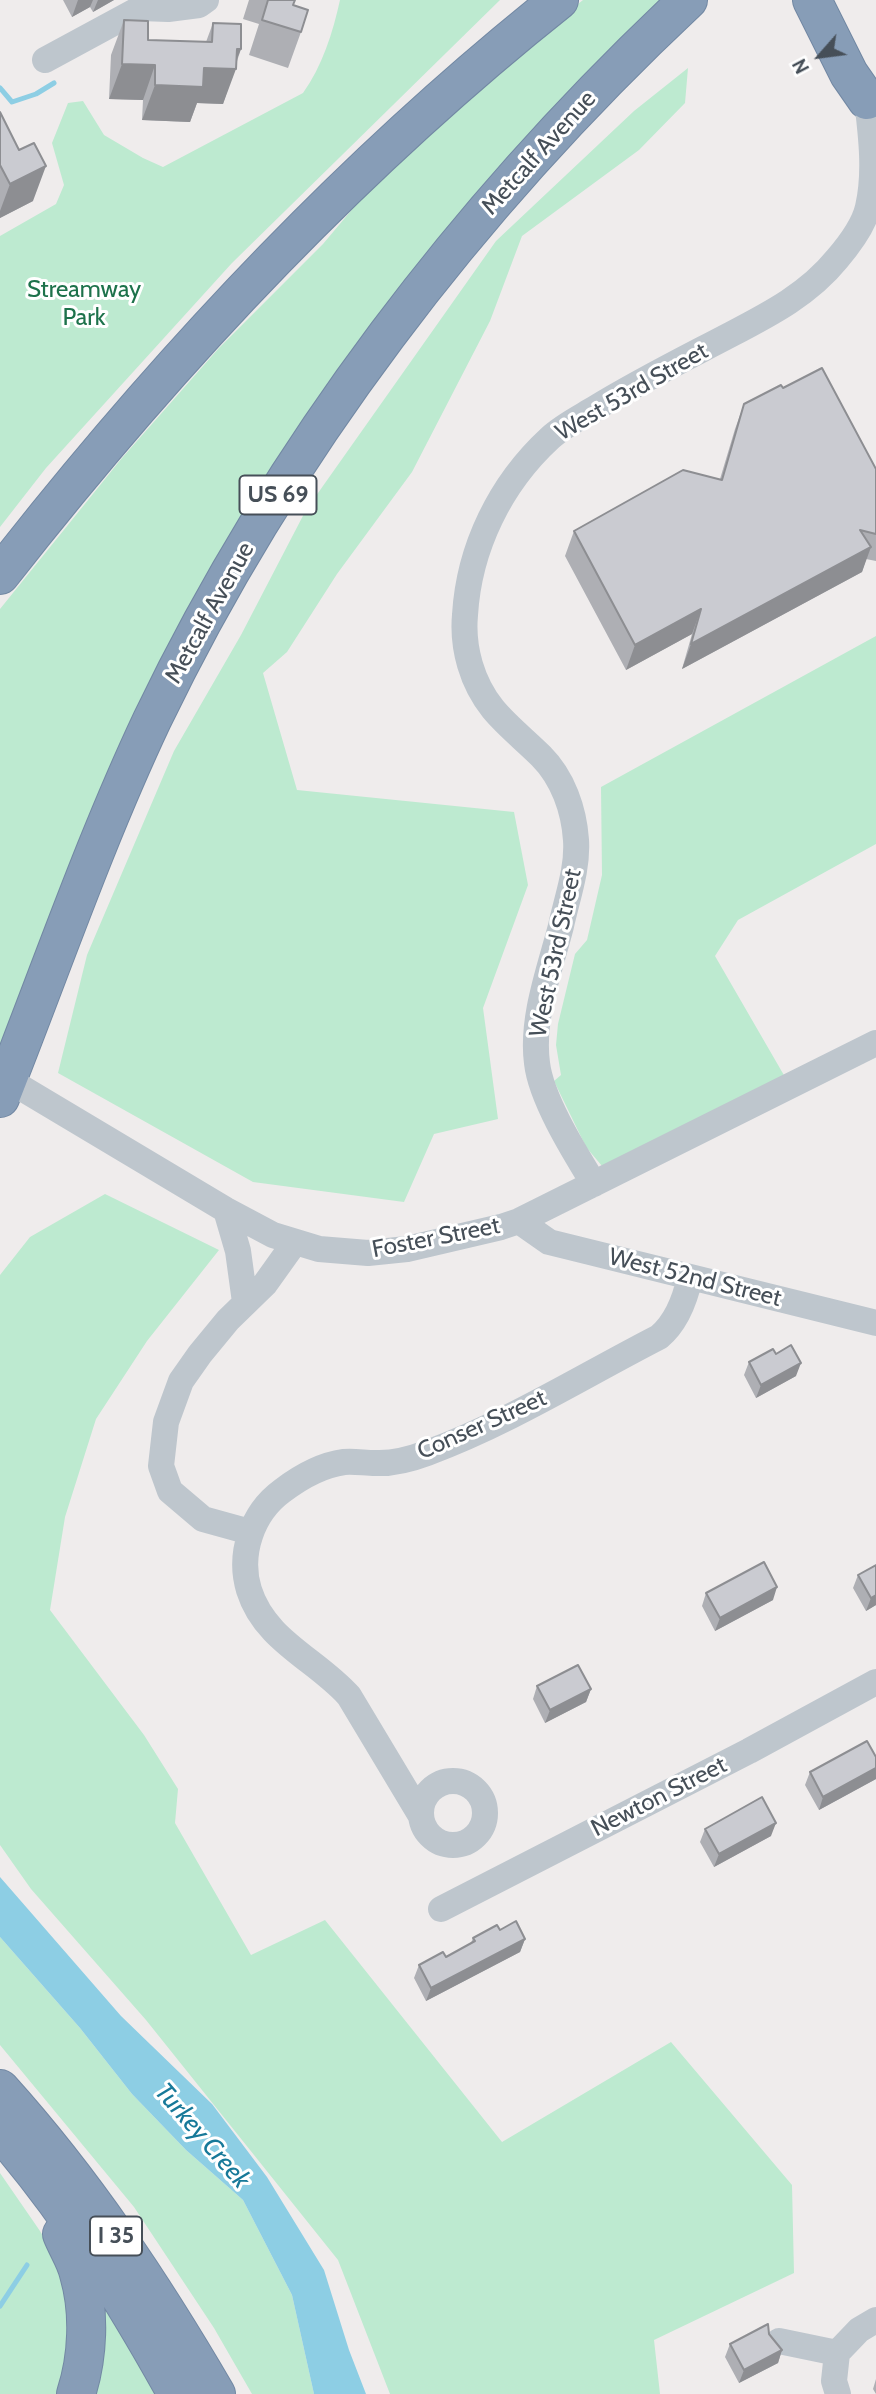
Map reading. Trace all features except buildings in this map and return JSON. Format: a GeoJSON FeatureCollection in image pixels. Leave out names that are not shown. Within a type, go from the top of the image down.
{"type":"FeatureCollection","features":[{"type":"Feature","properties":{"kind":"highway"},"geometry":{"type":"LineString","coordinates":[[0,575],[132,413],[213,323],[310,223],[460,83],[559,0]]}},
{"type":"Feature","properties":{"kind":"highway","name":"Metcalf Avenue"},"geometry":{"type":"LineString","coordinates":[[3,1084],[108,821],[153,719],[235,565],[299,461],[433,274],[561,126],[627,57],[688,0]]}},
{"type":"Feature","properties":{"kind":"highway"},"geometry":{"type":"LineString","coordinates":[[812,0],[849,74],[867,100]]}},
{"type":"Feature","properties":{"kind":"highway"},"geometry":{"type":"LineString","coordinates":[[837,0],[866,65],[867,100]]}},
{"type":"Feature","properties":{"kind":"highway","name":"I 35"},"geometry":{"type":"LineString","coordinates":[[0,2089],[74,2179],[126,2250],[178,2329],[216,2394]]}},
{"type":"Feature","properties":{"kind":"highway"},"geometry":{"type":"LineString","coordinates":[[4,2135],[61,2233],[79,2274],[86,2319],[76,2394]]}},
{"type":"Feature","properties":{"kind":"highway"},"geometry":{"type":"LineString","coordinates":[[4,2135],[107,2274],[177,2394]]}},
{"type":"Feature","properties":{"kind":"street"},"geometry":{"type":"LineString","coordinates":[[45,60],[141,8],[166,4],[199,5],[206,0]]}},
{"type":"Feature","properties":{"kind":"street","name":"West 53rd Street"},"geometry":{"type":"LineString","coordinates":[[594,1184],[548,1099],[536,1061],[538,1021],[576,862],[574,823],[569,803],[554,772],[544,758],[493,710],[474,676],[465,640],[464,616],[477,547],[509,485],[549,439],[617,394],[794,300],[822,277],[841,254],[868,208],[873,143],[867,100]]}},
{"type":"Feature","properties":{"kind":"street","name":"Foster Street"},"geometry":{"type":"LineString","coordinates":[[3,1084],[273,1235],[318,1250],[368,1254],[407,1249],[519,1221],[876,1043]]}},
{"type":"Feature","properties":{"kind":"street"},"geometry":{"type":"LineString","coordinates":[[226,1210],[238,1251],[245,1302]]}},
{"type":"Feature","properties":{"kind":"street","name":"West 52nd Street"},"geometry":{"type":"LineString","coordinates":[[519,1221],[549,1242],[876,1323]]}},
{"type":"Feature","properties":{"kind":"street"},"geometry":{"type":"LineString","coordinates":[[250,1532],[203,1519],[170,1491],[161,1466],[166,1422],[181,1381],[245,1302],[265,1284],[295,1242]]}},
{"type":"Feature","properties":{"kind":"street","name":"Conser Street"},"geometry":{"type":"LineString","coordinates":[[421,1816],[349,1696],[334,1678],[281,1641],[261,1614],[248,1588],[247,1545],[250,1532],[268,1503],[280,1492],[324,1467],[347,1462],[389,1463],[449,1445],[659,1337],[669,1329],[681,1307],[690,1278]]}},
{"type":"Feature","properties":{"kind":"street","name":"Newton Street"},"geometry":{"type":"LineString","coordinates":[[441,1909],[749,1751],[876,1682]]}},
{"type":"Feature","properties":{"kind":"street"},"geometry":{"type":"LineString","coordinates":[[838,2394],[834,2381],[837,2353],[859,2330],[876,2320]]}},
{"type":"Feature","properties":{"kind":"street"},"geometry":{"type":"LineString","coordinates":[[779,2341],[837,2353]]}},
{"type":"Feature","properties":{"kind":"green space","name":"Streamway Park"},"geometry":{"type":"Polygon","coordinates":[[[340,0],[500,0],[232,263],[46,468],[0,527],[0,236],[56,204],[64,185],[52,143],[68,103],[83,101],[104,135],[163,167],[303,93],[326,49],[340,0]]]}},
{"type":"Feature","properties":{"kind":"green space"},"geometry":{"type":"Polygon","coordinates":[[[583,0],[671,0],[351,361],[9,1037],[0,1045],[0,609],[122,458],[219,348],[323,244],[392,162],[512,57],[583,0]]]}},
{"type":"Feature","properties":{"kind":"green space"},"geometry":{"type":"Polygon","coordinates":[[[688,68],[685,103],[639,150],[522,236],[490,321],[412,472],[337,574],[287,652],[263,673],[297,790],[514,812],[528,885],[483,1008],[498,1119],[434,1134],[404,1202],[253,1182],[58,1073],[87,955],[174,751],[241,635],[306,510],[496,241],[634,111],[688,68]]]}},
{"type":"Feature","properties":{"kind":"green space"},"geometry":{"type":"Polygon","coordinates":[[[876,636],[876,844],[738,920],[715,956],[785,1077],[602,1166],[586,1147],[554,1081],[561,1075],[556,1045],[558,1024],[575,954],[587,940],[602,875],[601,787],[876,636]]]}},
{"type":"Feature","properties":{"kind":"green space"},"geometry":{"type":"Polygon","coordinates":[[[105,1194],[219,1250],[147,1341],[96,1419],[65,1517],[50,1610],[144,1735],[178,1789],[175,1823],[251,1955],[325,1920],[502,2142],[671,2042],[792,2185],[794,2273],[654,2340],[660,2394],[390,2394],[338,2260],[146,2020],[31,1889],[0,1845],[0,1275],[30,1237],[105,1194]]]}},
{"type":"Feature","properties":{"kind":"green space"},"geometry":{"type":"Polygon","coordinates":[[[0,1937],[80,2028],[132,2094],[186,2150],[243,2200],[292,2295],[314,2394],[252,2394],[214,2328],[134,2207],[0,2045],[0,1937]]]}},
{"type":"Feature","properties":{"kind":"green space"},"geometry":{"type":"Polygon","coordinates":[[[0,2173],[58,2262],[65,2285],[70,2345],[58,2394],[0,2394],[0,2173]]]}},
{"type":"Feature","properties":{"kind":"green space"},"geometry":{"type":"Polygon","coordinates":[[[88,2265],[165,2394],[88,2394],[88,2265]]]}},
{"type":"Feature","properties":{"kind":"water","name":"Turkey Creek"},"geometry":{"type":"Polygon","coordinates":[[[0,1877],[121,2016],[212,2104],[267,2177],[324,2270],[366,2394],[314,2394],[292,2295],[243,2200],[186,2150],[132,2094],[80,2028],[0,1937],[0,1877]]]}},
{"type":"Feature","properties":{"kind":"waterway"},"geometry":{"type":"LineString","coordinates":[[0,88],[12,102],[36,94],[54,83]]}},
{"type":"Feature","properties":{"kind":"waterway"},"geometry":{"type":"LineString","coordinates":[[0,2306],[27,2265]]}}]}
